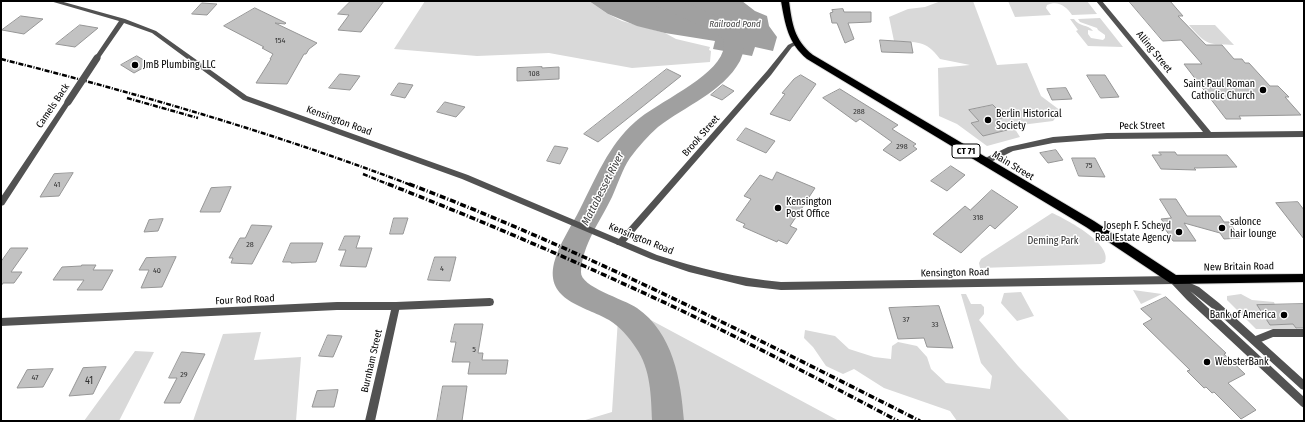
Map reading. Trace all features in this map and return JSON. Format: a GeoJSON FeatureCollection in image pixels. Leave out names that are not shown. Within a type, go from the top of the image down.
{"type":"FeatureCollection","features":[{"type":"Feature","properties":{"kind":"main road","name":"Main Street"},"geometry":{"type":"LineString","coordinates":[[785,1],[789,25],[796,43],[807,54],[839,75],[1090,224],[1174,280]]}},
{"type":"Feature","properties":{"kind":"main road","name":"New Britain Road"},"geometry":{"type":"LineString","coordinates":[[1174,280],[1304,278]]}},
{"type":"Feature","properties":{"kind":"street","name":"Kensington Road"},"geometry":{"type":"LineString","coordinates":[[53,1],[123,20],[154,32],[165,38],[245,98],[465,178],[666,261],[706,273],[746,282],[781,286],[1174,280]]}},
{"type":"Feature","properties":{"kind":"street","name":"Alling Street"},"geometry":{"type":"LineString","coordinates":[[1099,1],[1209,135]]}},
{"type":"Feature","properties":{"kind":"street","name":"Camels Back"},"geometry":{"type":"LineString","coordinates":[[1,203],[123,20]]}},
{"type":"Feature","properties":{"kind":"street","name":"Brook Street"},"geometry":{"type":"LineString","coordinates":[[620,242],[769,73],[790,46],[796,43]]}},
{"type":"Feature","properties":{"kind":"street","name":"Peck Street"},"geometry":{"type":"LineString","coordinates":[[984,162],[1011,149],[1053,140],[1107,136],[1304,134]]}},
{"type":"Feature","properties":{"kind":"street","name":"Main Street"},"geometry":{"type":"LineString","coordinates":[[1174,280],[1207,298],[1256,340],[1304,386]]}},
{"type":"Feature","properties":{"kind":"street","name":"Main Street"},"geometry":{"type":"LineString","coordinates":[[1174,280],[1190,297],[1304,403]]}},
{"type":"Feature","properties":{"kind":"street","name":"Four Rod Road"},"geometry":{"type":"LineString","coordinates":[[1,322],[337,306],[396,306],[490,302]]}},
{"type":"Feature","properties":{"kind":"street","name":"Burnham Street"},"geometry":{"type":"LineString","coordinates":[[370,421],[396,306]]}},
{"type":"Feature","properties":{"kind":"street"},"geometry":{"type":"LineString","coordinates":[[1244,346],[1256,340]]}},
{"type":"Feature","properties":{"kind":"lane"},"geometry":{"type":"LineString","coordinates":[[1256,340],[1273,333],[1304,333]]}},
{"type":"Feature","properties":{"kind":"green space"},"geometry":{"type":"Polygon","coordinates":[[[425,1],[589,1],[608,14],[622,21],[665,33],[676,39],[710,47],[710,62],[632,68],[549,53],[477,56],[394,49],[425,1]]]}},
{"type":"Feature","properties":{"kind":"green space"},"geometry":{"type":"Polygon","coordinates":[[[941,1],[973,1],[997,65],[1027,63],[1041,96],[1061,111],[1053,121],[1013,126],[1020,137],[987,146],[957,124],[939,116],[938,68],[970,65],[940,59],[930,48],[920,43],[894,41],[889,17],[908,9],[925,7],[941,1]],[[993,105],[970,110],[979,121],[971,123],[983,136],[1007,130],[997,119],[1004,117],[993,105]]]}},
{"type":"Feature","properties":{"kind":"green space"},"geometry":{"type":"Polygon","coordinates":[[[1008,1],[1087,1],[1097,14],[1072,15],[1067,9],[1055,3],[1047,5],[1046,8],[1051,15],[1015,17],[1008,1]]]}},
{"type":"Feature","properties":{"kind":"green space"},"geometry":{"type":"Polygon","coordinates":[[[1100,18],[1123,47],[1088,46],[1076,31],[1078,30],[1070,19],[1074,19],[1076,22],[1089,27],[1093,31],[1088,30],[1088,34],[1091,38],[1103,40],[1105,35],[1097,28],[1080,22],[1078,19],[1100,18]]]}},
{"type":"Feature","properties":{"kind":"green space"},"geometry":{"type":"Polygon","coordinates":[[[1189,25],[1215,25],[1234,45],[1213,44],[1208,42],[1200,37],[1189,25]]]}},
{"type":"Feature","properties":{"kind":"green space","name":"Deming Park"},"geometry":{"type":"Polygon","coordinates":[[[1052,213],[1077,226],[1095,240],[1106,255],[1105,262],[1101,264],[980,268],[979,263],[981,259],[1052,213]]]}},
{"type":"Feature","properties":{"kind":"green space"},"geometry":{"type":"Polygon","coordinates":[[[1133,290],[1162,294],[1141,304],[1133,290]]]}},
{"type":"Feature","properties":{"kind":"green space"},"geometry":{"type":"Polygon","coordinates":[[[1021,292],[1034,316],[1017,321],[1001,303],[1004,293],[1021,292]]]}},
{"type":"Feature","properties":{"kind":"green space"},"geometry":{"type":"Polygon","coordinates":[[[961,294],[966,294],[971,304],[981,304],[984,307],[984,314],[979,320],[1018,366],[1070,421],[957,421],[950,411],[884,388],[854,369],[843,374],[826,366],[813,347],[804,338],[805,330],[835,336],[849,349],[874,357],[891,359],[892,346],[898,342],[917,346],[927,357],[931,369],[946,383],[990,389],[992,376],[981,363],[961,294]]]}},
{"type":"Feature","properties":{"kind":"green space"},"geometry":{"type":"Polygon","coordinates":[[[1241,294],[1252,300],[1274,302],[1275,305],[1270,325],[1293,324],[1297,329],[1256,329],[1227,300],[1227,296],[1241,294]]]}},
{"type":"Feature","properties":{"kind":"green space"},"geometry":{"type":"Polygon","coordinates":[[[619,303],[839,421],[582,421],[612,412],[619,303]]]}},
{"type":"Feature","properties":{"kind":"green space"},"geometry":{"type":"Polygon","coordinates":[[[261,332],[254,360],[301,357],[296,421],[193,421],[223,334],[261,332]]]}},
{"type":"Feature","properties":{"kind":"green space"},"geometry":{"type":"Polygon","coordinates":[[[135,351],[154,352],[119,421],[84,421],[135,351]]]}},
{"type":"Feature","properties":{"kind":"water","name":"Railroad Pond"},"geometry":{"type":"Polygon","coordinates":[[[589,1],[742,1],[755,11],[767,16],[769,26],[777,37],[773,51],[755,47],[752,56],[713,49],[715,41],[665,33],[637,26],[608,14],[589,1]]]}},
{"type":"Feature","properties":{"kind":"building"},"geometry":{"type":"Polygon","coordinates":[[[351,1],[384,1],[361,32],[338,30],[349,15],[338,14],[351,1]]]}},
{"type":"Feature","properties":{"kind":"building"},"geometry":{"type":"Polygon","coordinates":[[[1129,1],[1170,1],[1183,16],[1178,16],[1206,45],[1222,45],[1234,59],[1242,59],[1245,63],[1249,63],[1270,86],[1278,86],[1289,97],[1285,97],[1301,115],[1239,116],[1241,119],[1226,119],[1184,64],[1202,64],[1181,40],[1163,41],[1129,1]]]}},
{"type":"Feature","properties":{"kind":"building"},"geometry":{"type":"Polygon","coordinates":[[[202,3],[217,4],[207,15],[192,14],[202,3]]]}},
{"type":"Feature","properties":{"kind":"building"},"geometry":{"type":"Polygon","coordinates":[[[255,8],[286,23],[275,23],[317,43],[309,49],[306,54],[304,54],[287,84],[256,83],[273,54],[262,48],[264,47],[224,26],[255,8]]]}},
{"type":"Feature","properties":{"kind":"building"},"geometry":{"type":"Polygon","coordinates":[[[843,9],[844,12],[871,12],[871,22],[848,23],[854,39],[845,43],[837,23],[832,23],[830,13],[833,12],[832,10],[843,9]]]}},
{"type":"Feature","properties":{"kind":"building"},"geometry":{"type":"Polygon","coordinates":[[[21,16],[43,19],[24,34],[2,30],[21,16]]]}},
{"type":"Feature","properties":{"kind":"building"},"geometry":{"type":"Polygon","coordinates":[[[80,25],[98,28],[75,47],[56,44],[80,25]]]}},
{"type":"Feature","properties":{"kind":"building"},"geometry":{"type":"Polygon","coordinates":[[[880,40],[911,42],[913,53],[882,52],[880,40]]]}},
{"type":"Feature","properties":{"kind":"building","name":"JmB Plumbing LLC"},"geometry":{"type":"Polygon","coordinates":[[[137,56],[150,64],[134,73],[121,65],[137,56]]]}},
{"type":"Feature","properties":{"kind":"building"},"geometry":{"type":"Polygon","coordinates":[[[559,67],[559,79],[517,81],[517,68],[559,67]]]}},
{"type":"Feature","properties":{"kind":"building"},"geometry":{"type":"Polygon","coordinates":[[[667,69],[681,76],[598,142],[584,134],[667,69]]]}},
{"type":"Feature","properties":{"kind":"building"},"geometry":{"type":"Polygon","coordinates":[[[340,74],[360,76],[350,90],[329,88],[340,74]]]}},
{"type":"Feature","properties":{"kind":"building"},"geometry":{"type":"Polygon","coordinates":[[[801,75],[816,84],[790,121],[770,114],[785,94],[782,93],[794,79],[801,75]]]}},
{"type":"Feature","properties":{"kind":"building"},"geometry":{"type":"Polygon","coordinates":[[[1087,75],[1105,75],[1119,97],[1101,98],[1087,75]]]}},
{"type":"Feature","properties":{"kind":"building"},"geometry":{"type":"Polygon","coordinates":[[[399,83],[413,85],[405,98],[391,95],[399,83]]]}},
{"type":"Feature","properties":{"kind":"building"},"geometry":{"type":"Polygon","coordinates":[[[723,85],[734,91],[722,100],[711,95],[723,85]]]}},
{"type":"Feature","properties":{"kind":"building"},"geometry":{"type":"Polygon","coordinates":[[[1066,88],[1072,99],[1052,100],[1047,89],[1066,88]]]}},
{"type":"Feature","properties":{"kind":"building"},"geometry":{"type":"Polygon","coordinates":[[[840,89],[898,125],[892,129],[916,144],[913,146],[917,149],[900,161],[883,150],[892,142],[860,119],[856,122],[823,98],[840,89]]]}},
{"type":"Feature","properties":{"kind":"building"},"geometry":{"type":"Polygon","coordinates":[[[445,102],[465,107],[456,117],[437,112],[445,102]]]}},
{"type":"Feature","properties":{"kind":"building","name":"Berlin Historical Society"},"geometry":{"type":"Polygon","coordinates":[[[993,105],[1005,117],[997,119],[1007,130],[983,136],[971,123],[979,121],[969,110],[993,105]]]}},
{"type":"Feature","properties":{"kind":"building"},"geometry":{"type":"Polygon","coordinates":[[[746,128],[775,141],[766,153],[737,140],[746,128]]]}},
{"type":"Feature","properties":{"kind":"building"},"geometry":{"type":"Polygon","coordinates":[[[555,146],[568,148],[560,164],[547,161],[555,146]]]}},
{"type":"Feature","properties":{"kind":"building"},"geometry":{"type":"Polygon","coordinates":[[[1056,150],[1063,160],[1048,163],[1040,153],[1056,150]]]}},
{"type":"Feature","properties":{"kind":"building"},"geometry":{"type":"Polygon","coordinates":[[[1159,152],[1175,152],[1177,155],[1227,155],[1237,167],[1194,168],[1196,170],[1161,169],[1152,155],[1161,155],[1159,152]]]}},
{"type":"Feature","properties":{"kind":"building"},"geometry":{"type":"Polygon","coordinates":[[[1072,158],[1095,158],[1105,177],[1079,176],[1072,158]]]}},
{"type":"Feature","properties":{"kind":"building"},"geometry":{"type":"Polygon","coordinates":[[[951,166],[965,175],[947,191],[931,181],[951,166]]]}},
{"type":"Feature","properties":{"kind":"building","name":"Kensington Post Office"},"geometry":{"type":"Polygon","coordinates":[[[777,172],[815,188],[790,226],[797,229],[787,244],[778,240],[777,242],[743,227],[745,224],[736,220],[751,199],[744,196],[760,175],[772,180],[777,172]]]}},
{"type":"Feature","properties":{"kind":"building"},"geometry":{"type":"Polygon","coordinates":[[[73,173],[59,196],[40,197],[54,174],[73,173]]]}},
{"type":"Feature","properties":{"kind":"building"},"geometry":{"type":"Polygon","coordinates":[[[231,187],[220,212],[200,212],[211,188],[231,187]]]}},
{"type":"Feature","properties":{"kind":"building"},"geometry":{"type":"Polygon","coordinates":[[[992,190],[1018,207],[995,229],[990,225],[961,253],[933,234],[965,206],[970,210],[992,190]]]}},
{"type":"Feature","properties":{"kind":"building"},"geometry":{"type":"Polygon","coordinates":[[[1160,199],[1176,199],[1187,216],[1220,216],[1224,222],[1229,222],[1240,238],[1224,239],[1220,233],[1184,223],[1196,241],[1173,241],[1162,224],[1165,224],[1161,219],[1171,218],[1160,199]]]}},
{"type":"Feature","properties":{"kind":"building"},"geometry":{"type":"Polygon","coordinates":[[[1298,202],[1304,210],[1304,239],[1276,203],[1298,202]]]}},
{"type":"Feature","properties":{"kind":"building"},"geometry":{"type":"Polygon","coordinates":[[[394,218],[408,218],[403,234],[390,234],[394,218]]]}},
{"type":"Feature","properties":{"kind":"building"},"geometry":{"type":"Polygon","coordinates":[[[163,219],[158,231],[144,232],[149,220],[163,219]]]}},
{"type":"Feature","properties":{"kind":"building"},"geometry":{"type":"Polygon","coordinates":[[[252,225],[272,226],[252,264],[231,263],[233,258],[229,258],[240,238],[245,238],[252,225]]]}},
{"type":"Feature","properties":{"kind":"building"},"geometry":{"type":"Polygon","coordinates":[[[345,236],[360,236],[356,248],[372,248],[366,267],[340,266],[346,250],[339,250],[345,236]]]}},
{"type":"Feature","properties":{"kind":"building"},"geometry":{"type":"Polygon","coordinates":[[[291,243],[323,243],[316,262],[283,262],[291,243]]]}},
{"type":"Feature","properties":{"kind":"building"},"geometry":{"type":"Polygon","coordinates":[[[11,248],[28,248],[11,272],[22,272],[14,283],[3,283],[1,286],[1,262],[11,248]]]}},
{"type":"Feature","properties":{"kind":"building"},"geometry":{"type":"Polygon","coordinates":[[[176,257],[162,287],[141,288],[149,270],[139,270],[146,258],[176,257]]]}},
{"type":"Feature","properties":{"kind":"building"},"geometry":{"type":"Polygon","coordinates":[[[435,257],[456,257],[450,281],[428,280],[435,257]]]}},
{"type":"Feature","properties":{"kind":"building"},"geometry":{"type":"Polygon","coordinates":[[[96,265],[93,270],[113,270],[102,290],[77,290],[84,280],[53,280],[62,267],[96,265]]]}},
{"type":"Feature","properties":{"kind":"building","name":"WebsterBank"},"geometry":{"type":"Polygon","coordinates":[[[1166,297],[1226,353],[1224,354],[1245,374],[1228,383],[1256,410],[1241,419],[1214,392],[1212,393],[1206,387],[1204,388],[1187,371],[1190,370],[1143,324],[1152,319],[1141,309],[1166,297]]]}},
{"type":"Feature","properties":{"kind":"building","name":"Bank of America"},"geometry":{"type":"Polygon","coordinates":[[[1304,304],[1304,328],[1296,328],[1293,324],[1270,325],[1257,305],[1304,304]]]}},
{"type":"Feature","properties":{"kind":"building"},"geometry":{"type":"Polygon","coordinates":[[[939,306],[953,348],[927,347],[924,338],[898,339],[889,308],[939,306]]]}},
{"type":"Feature","properties":{"kind":"building"},"geometry":{"type":"Polygon","coordinates":[[[455,324],[483,324],[478,353],[483,353],[482,360],[508,360],[506,374],[468,374],[470,362],[452,362],[456,342],[451,342],[455,324]]]}},
{"type":"Feature","properties":{"kind":"building"},"geometry":{"type":"Polygon","coordinates":[[[328,335],[342,336],[333,357],[319,356],[328,335]]]}},
{"type":"Feature","properties":{"kind":"building"},"geometry":{"type":"Polygon","coordinates":[[[182,352],[205,354],[180,403],[164,403],[177,378],[169,378],[182,352]]]}},
{"type":"Feature","properties":{"kind":"building"},"geometry":{"type":"Polygon","coordinates":[[[106,367],[93,394],[69,396],[83,368],[106,367]]]}},
{"type":"Feature","properties":{"kind":"building"},"geometry":{"type":"Polygon","coordinates":[[[53,369],[43,387],[17,388],[27,370],[53,369]]]}},
{"type":"Feature","properties":{"kind":"building"},"geometry":{"type":"Polygon","coordinates":[[[443,386],[467,386],[462,421],[437,421],[443,386]]]}},
{"type":"Feature","properties":{"kind":"building"},"geometry":{"type":"Polygon","coordinates":[[[338,390],[334,407],[312,407],[317,391],[338,390]]]}},
{"type":"Feature","properties":{"kind":"waterway","name":"Mattabesset River"},"geometry":{"type":"LineString","coordinates":[[661,1],[721,27],[733,38],[734,49],[729,61],[719,73],[706,84],[655,118],[640,130],[622,152],[613,166],[573,248],[566,273],[568,282],[578,293],[622,313],[639,328],[647,339],[659,361],[665,383],[668,421]]}},
{"type":"Feature","properties":{"kind":"railway"},"geometry":{"type":"LineString","coordinates":[[1,59],[105,86],[208,116],[361,166],[411,185]]}},
{"type":"Feature","properties":{"kind":"railway"},"geometry":{"type":"LineString","coordinates":[[127,98],[198,118]]}},
{"type":"Feature","properties":{"kind":"railway"},"geometry":{"type":"LineString","coordinates":[[363,174],[390,185]]}},
{"type":"Feature","properties":{"kind":"railway"},"geometry":{"type":"LineString","coordinates":[[388,184],[532,243],[674,307],[815,377],[898,421]]}},
{"type":"Feature","properties":{"kind":"railway"},"geometry":{"type":"LineString","coordinates":[[409,184],[475,210],[604,266],[731,326],[920,421]]}},
{"type":"Feature","properties":{"kind":"place","name":"JmB Plumbing LLC"},"geometry":{"type":"Point","coordinates":[135,65]}},
{"type":"Feature","properties":{"kind":"place","name":"Saint Paul Roman Catholic Church"},"geometry":{"type":"Point","coordinates":[1263,90]}},
{"type":"Feature","properties":{"kind":"place","name":"Berlin Historical Society"},"geometry":{"type":"Point","coordinates":[988,120]}},
{"type":"Feature","properties":{"kind":"place","name":"Kensington Post Office"},"geometry":{"type":"Point","coordinates":[778,208]}},
{"type":"Feature","properties":{"kind":"place","name":"salonce hair lounge"},"geometry":{"type":"Point","coordinates":[1222,228]}},
{"type":"Feature","properties":{"kind":"place","name":"Joseph F. Scheyd Real Estate Agency"},"geometry":{"type":"Point","coordinates":[1179,232]}},
{"type":"Feature","properties":{"kind":"place","name":"Bank of America"},"geometry":{"type":"Point","coordinates":[1284,315]}},
{"type":"Feature","properties":{"kind":"place","name":"WebsterBank"},"geometry":{"type":"Point","coordinates":[1207,362]}}]}
